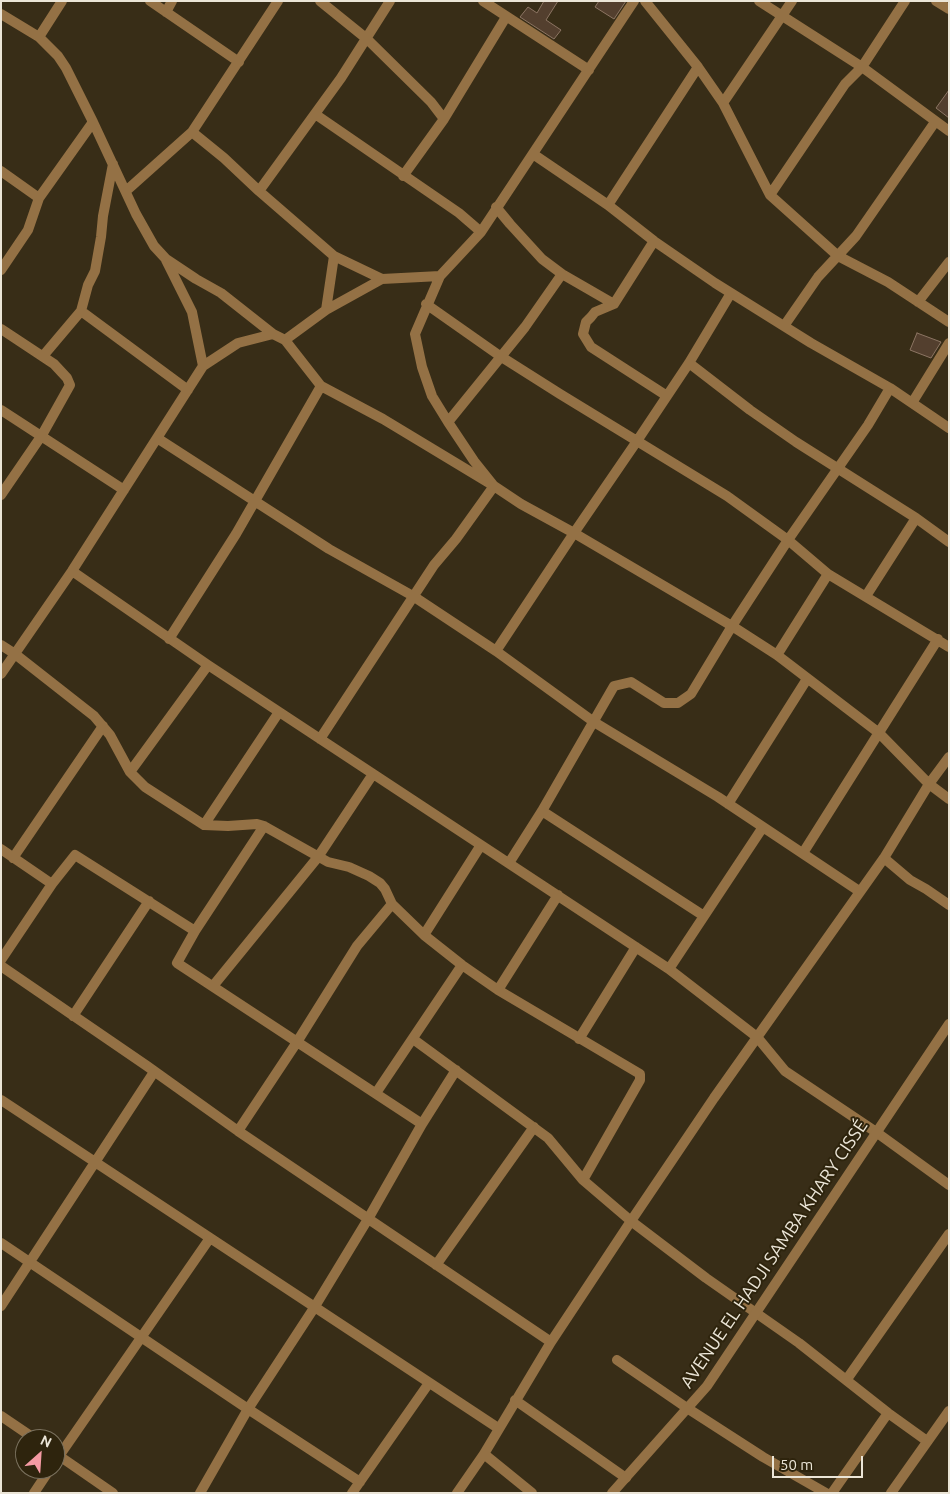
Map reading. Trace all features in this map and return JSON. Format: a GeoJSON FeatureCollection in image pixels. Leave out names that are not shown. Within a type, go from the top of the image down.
{"type":"FeatureCollection","features":[{"type":"Feature","properties":{"kind":"street"},"geometry":{"type":"LineString","coordinates":[[39,37],[62,1]]}},
{"type":"Feature","properties":{"kind":"street"},"geometry":{"type":"LineString","coordinates":[[150,1],[239,62]]}},
{"type":"Feature","properties":{"kind":"street"},"geometry":{"type":"LineString","coordinates":[[166,12],[172,1]]}},
{"type":"Feature","properties":{"kind":"street"},"geometry":{"type":"LineString","coordinates":[[126,191],[192,132],[278,1]]}},
{"type":"Feature","properties":{"kind":"street"},"geometry":{"type":"LineString","coordinates":[[320,1],[367,39],[431,102],[444,119]]}},
{"type":"Feature","properties":{"kind":"street"},"geometry":{"type":"LineString","coordinates":[[259,191],[367,39],[390,1]]}},
{"type":"Feature","properties":{"kind":"street"},"geometry":{"type":"LineString","coordinates":[[483,1],[589,70]]}},
{"type":"Feature","properties":{"kind":"street"},"geometry":{"type":"LineString","coordinates":[[494,486],[474,460],[432,396],[422,367],[415,334],[426,304],[440,276],[481,232],[634,1]]}},
{"type":"Feature","properties":{"kind":"street"},"geometry":{"type":"LineString","coordinates":[[645,1],[698,67],[723,103],[770,195],[838,256],[888,282],[949,322]]}},
{"type":"Feature","properties":{"kind":"street"},"geometry":{"type":"LineString","coordinates":[[759,1],[862,68],[949,131]]}},
{"type":"Feature","properties":{"kind":"street"},"geometry":{"type":"LineString","coordinates":[[723,103],[792,1]]}},
{"type":"Feature","properties":{"kind":"street"},"geometry":{"type":"LineString","coordinates":[[770,195],[846,84],[862,68],[905,1]]}},
{"type":"Feature","properties":{"kind":"street"},"geometry":{"type":"LineString","coordinates":[[936,1],[949,9]]}},
{"type":"Feature","properties":{"kind":"street"},"geometry":{"type":"LineString","coordinates":[[1,14],[39,37],[50,47],[66,68],[136,214],[154,246],[166,259],[221,293],[273,334],[285,340],[321,386],[383,419],[521,504],[732,626],[777,655],[879,733],[929,784],[949,798]]}},
{"type":"Feature","properties":{"kind":"street"},"geometry":{"type":"LineString","coordinates":[[403,176],[444,119],[506,17]]}},
{"type":"Feature","properties":{"kind":"street"},"geometry":{"type":"LineString","coordinates":[[608,206],[698,67]]}},
{"type":"Feature","properties":{"kind":"street"},"geometry":{"type":"LineString","coordinates":[[315,114],[459,213],[481,232]]}},
{"type":"Feature","properties":{"kind":"street"},"geometry":{"type":"LineString","coordinates":[[2,268],[28,230],[39,198],[93,122]]}},
{"type":"Feature","properties":{"kind":"street"},"geometry":{"type":"LineString","coordinates":[[784,326],[807,291],[856,236],[936,122]]}},
{"type":"Feature","properties":{"kind":"street"},"geometry":{"type":"LineString","coordinates":[[192,132],[334,256],[382,279]]}},
{"type":"Feature","properties":{"kind":"street"},"geometry":{"type":"LineString","coordinates":[[533,154],[608,206],[654,241],[731,293],[890,388],[949,428]]}},
{"type":"Feature","properties":{"kind":"street"},"geometry":{"type":"LineString","coordinates":[[43,356],[81,311],[88,285],[95,271],[113,164]]}},
{"type":"Feature","properties":{"kind":"street"},"geometry":{"type":"LineString","coordinates":[[1,171],[39,198]]}},
{"type":"Feature","properties":{"kind":"street"},"geometry":{"type":"LineString","coordinates":[[496,207],[542,259],[562,274],[614,304]]}},
{"type":"Feature","properties":{"kind":"street"},"geometry":{"type":"LineString","coordinates":[[654,241],[614,304],[596,312],[584,326],[584,337],[591,347],[666,396]]}},
{"type":"Feature","properties":{"kind":"street"},"geometry":{"type":"LineString","coordinates":[[326,310],[334,256]]}},
{"type":"Feature","properties":{"kind":"street"},"geometry":{"type":"LineString","coordinates":[[166,259],[192,312],[203,366]]}},
{"type":"Feature","properties":{"kind":"street"},"geometry":{"type":"LineString","coordinates":[[918,302],[949,262]]}},
{"type":"Feature","properties":{"kind":"street"},"geometry":{"type":"LineString","coordinates":[[448,422],[525,327],[562,274]]}},
{"type":"Feature","properties":{"kind":"street"},"geometry":{"type":"LineString","coordinates":[[285,340],[326,310],[382,279],[440,276]]}},
{"type":"Feature","properties":{"kind":"street"},"geometry":{"type":"LineString","coordinates":[[496,650],[638,441],[689,363],[731,293]]}},
{"type":"Feature","properties":{"kind":"street"},"geometry":{"type":"LineString","coordinates":[[426,304],[500,356],[727,496],[788,540],[828,574],[949,647]]}},
{"type":"Feature","properties":{"kind":"street"},"geometry":{"type":"LineString","coordinates":[[81,311],[188,390]]}},
{"type":"Feature","properties":{"kind":"street"},"geometry":{"type":"LineString","coordinates":[[1,329],[60,369],[70,385],[42,435],[1,495]]}},
{"type":"Feature","properties":{"kind":"street"},"geometry":{"type":"LineString","coordinates":[[1,674],[72,571],[203,366],[238,343],[273,334]]}},
{"type":"Feature","properties":{"kind":"street"},"geometry":{"type":"LineString","coordinates":[[912,404],[949,343]]}},
{"type":"Feature","properties":{"kind":"street"},"geometry":{"type":"LineString","coordinates":[[689,363],[750,410],[836,469],[916,518],[949,542]]}},
{"type":"Feature","properties":{"kind":"street"},"geometry":{"type":"LineString","coordinates":[[170,638],[236,534],[321,386]]}},
{"type":"Feature","properties":{"kind":"street"},"geometry":{"type":"LineString","coordinates":[[509,863],[542,811],[614,686],[631,682],[664,703],[678,703],[691,694],[732,626],[836,469],[868,425],[890,388]]}},
{"type":"Feature","properties":{"kind":"street"},"geometry":{"type":"LineString","coordinates":[[1,410],[124,490]]}},
{"type":"Feature","properties":{"kind":"street"},"geometry":{"type":"LineString","coordinates":[[156,438],[329,549],[413,596],[496,650],[594,722],[728,804],[859,891]]}},
{"type":"Feature","properties":{"kind":"street"},"geometry":{"type":"LineString","coordinates":[[320,740],[434,565],[456,539],[494,486]]}},
{"type":"Feature","properties":{"kind":"street"},"geometry":{"type":"LineString","coordinates":[[866,596],[916,518]]}},
{"type":"Feature","properties":{"kind":"street"},"geometry":{"type":"LineString","coordinates":[[72,571],[320,740],[558,895],[669,970],[757,1037],[785,1071],[876,1132],[949,1185]]}},
{"type":"Feature","properties":{"kind":"street"},"geometry":{"type":"LineString","coordinates":[[777,655],[828,574]]}},
{"type":"Feature","properties":{"kind":"street"},"geometry":{"type":"LineString","coordinates":[[803,853],[938,639]]}},
{"type":"Feature","properties":{"kind":"street"},"geometry":{"type":"LineString","coordinates":[[1,645],[82,705],[103,726],[130,772],[145,787],[204,825],[257,824],[264,826],[318,857],[369,876],[385,889],[392,904],[424,936],[462,965],[498,990],[638,1072],[641,1076],[635,1089],[583,1180]]}},
{"type":"Feature","properties":{"kind":"street"},"geometry":{"type":"LineString","coordinates":[[130,772],[208,665]]}},
{"type":"Feature","properties":{"kind":"street"},"geometry":{"type":"LineString","coordinates":[[728,804],[807,679]]}},
{"type":"Feature","properties":{"kind":"street"},"geometry":{"type":"LineString","coordinates":[[204,825],[279,712]]}},
{"type":"Feature","properties":{"kind":"street"},"geometry":{"type":"LineString","coordinates":[[13,858],[103,726]]}},
{"type":"Feature","properties":{"kind":"street"},"geometry":{"type":"LineString","coordinates":[[457,1493],[484,1454],[515,1400],[631,1221],[757,1037],[884,858],[929,784],[949,757]]}},
{"type":"Feature","properties":{"kind":"street"},"geometry":{"type":"LineString","coordinates":[[213,986],[318,857],[373,774]]}},
{"type":"Feature","properties":{"kind":"street"},"geometry":{"type":"LineString","coordinates":[[542,811],[704,916]]}},
{"type":"Feature","properties":{"kind":"street"},"geometry":{"type":"LineString","coordinates":[[264,826],[195,931],[177,962],[422,1124]]}},
{"type":"Feature","properties":{"kind":"street"},"geometry":{"type":"LineString","coordinates":[[669,970],[763,827]]}},
{"type":"Feature","properties":{"kind":"street"},"geometry":{"type":"LineString","coordinates":[[424,936],[481,845]]}},
{"type":"Feature","properties":{"kind":"street"},"geometry":{"type":"LineString","coordinates":[[1,849],[52,884]]}},
{"type":"Feature","properties":{"kind":"street"},"geometry":{"type":"LineString","coordinates":[[1,960],[52,884],[76,855],[195,931]]}},
{"type":"Feature","properties":{"kind":"street"},"geometry":{"type":"LineString","coordinates":[[884,858],[910,880],[949,905]]}},
{"type":"Feature","properties":{"kind":"street"},"geometry":{"type":"LineString","coordinates":[[498,990],[558,895]]}},
{"type":"Feature","properties":{"kind":"street"},"geometry":{"type":"LineString","coordinates":[[73,1016],[148,901]]}},
{"type":"Feature","properties":{"kind":"street"},"geometry":{"type":"LineString","coordinates":[[238,1131],[357,946],[392,904]]}},
{"type":"Feature","properties":{"kind":"street"},"geometry":{"type":"LineString","coordinates":[[579,1039],[636,947]]}},
{"type":"Feature","properties":{"kind":"street"},"geometry":{"type":"LineString","coordinates":[[376,1093],[462,965]]}},
{"type":"Feature","properties":{"kind":"street"},"geometry":{"type":"LineString","coordinates":[[1,966],[238,1131],[552,1342]]}},
{"type":"Feature","properties":{"kind":"street","name":"AVENUE EL HADJI SAMBA KHARY CISSÉ"},"geometry":{"type":"LineString","coordinates":[[612,1493],[707,1386],[949,1024]]}},
{"type":"Feature","properties":{"kind":"street"},"geometry":{"type":"LineString","coordinates":[[413,1039],[534,1127],[556,1147],[583,1180],[691,1268],[756,1312],[927,1441]]}},
{"type":"Feature","properties":{"kind":"street"},"geometry":{"type":"LineString","coordinates":[[200,1493],[248,1409],[314,1308],[368,1219],[422,1124],[456,1070]]}},
{"type":"Feature","properties":{"kind":"street"},"geometry":{"type":"LineString","coordinates":[[1,1306],[154,1072]]}},
{"type":"Feature","properties":{"kind":"street"},"geometry":{"type":"LineString","coordinates":[[1,1100],[498,1428]]}},
{"type":"Feature","properties":{"kind":"street"},"geometry":{"type":"LineString","coordinates":[[436,1265],[534,1127]]}},
{"type":"Feature","properties":{"kind":"street"},"geometry":{"type":"LineString","coordinates":[[847,1379],[949,1234]]}},
{"type":"Feature","properties":{"kind":"street"},"geometry":{"type":"LineString","coordinates":[[65,1444],[210,1238]]}},
{"type":"Feature","properties":{"kind":"street"},"geometry":{"type":"LineString","coordinates":[[1,1243],[360,1482]]}},
{"type":"Feature","properties":{"kind":"street"},"geometry":{"type":"LineString","coordinates":[[617,1360],[763,1457],[826,1493]]}},
{"type":"Feature","properties":{"kind":"street"},"geometry":{"type":"LineString","coordinates":[[352,1493],[429,1383]]}},
{"type":"Feature","properties":{"kind":"street"},"geometry":{"type":"LineString","coordinates":[[515,1400],[626,1478]]}},
{"type":"Feature","properties":{"kind":"street"},"geometry":{"type":"LineString","coordinates":[[891,1493],[949,1412]]}},
{"type":"Feature","properties":{"kind":"street"},"geometry":{"type":"LineString","coordinates":[[832,1493],[888,1413]]}},
{"type":"Feature","properties":{"kind":"street"},"geometry":{"type":"LineString","coordinates":[[1,1416],[20,1429]]}},
{"type":"Feature","properties":{"kind":"street"},"geometry":{"type":"LineString","coordinates":[[484,1454],[532,1493]]}},
{"type":"Feature","properties":{"kind":"street"},"geometry":{"type":"LineString","coordinates":[[65,1463],[113,1493]]}},
{"type":"Feature","properties":{"kind":"street"},"geometry":{"type":"LineString","coordinates":[[34,1493],[43,1479]]}},
{"type":"Feature","properties":{"kind":"building"},"geometry":{"type":"Polygon","coordinates":[[[544,1],[558,1],[546,20],[561,30],[554,39],[520,17],[528,7],[537,13],[544,1]]]}},
{"type":"Feature","properties":{"kind":"building"},"geometry":{"type":"Polygon","coordinates":[[[599,1],[626,1],[614,19],[595,7],[599,1]]]}},
{"type":"Feature","properties":{"kind":"building"},"geometry":{"type":"Polygon","coordinates":[[[949,90],[949,118],[936,108],[949,90]]]}},
{"type":"Feature","properties":{"kind":"building"},"geometry":{"type":"Polygon","coordinates":[[[917,333],[941,342],[931,358],[910,350],[917,333]]]}}]}
